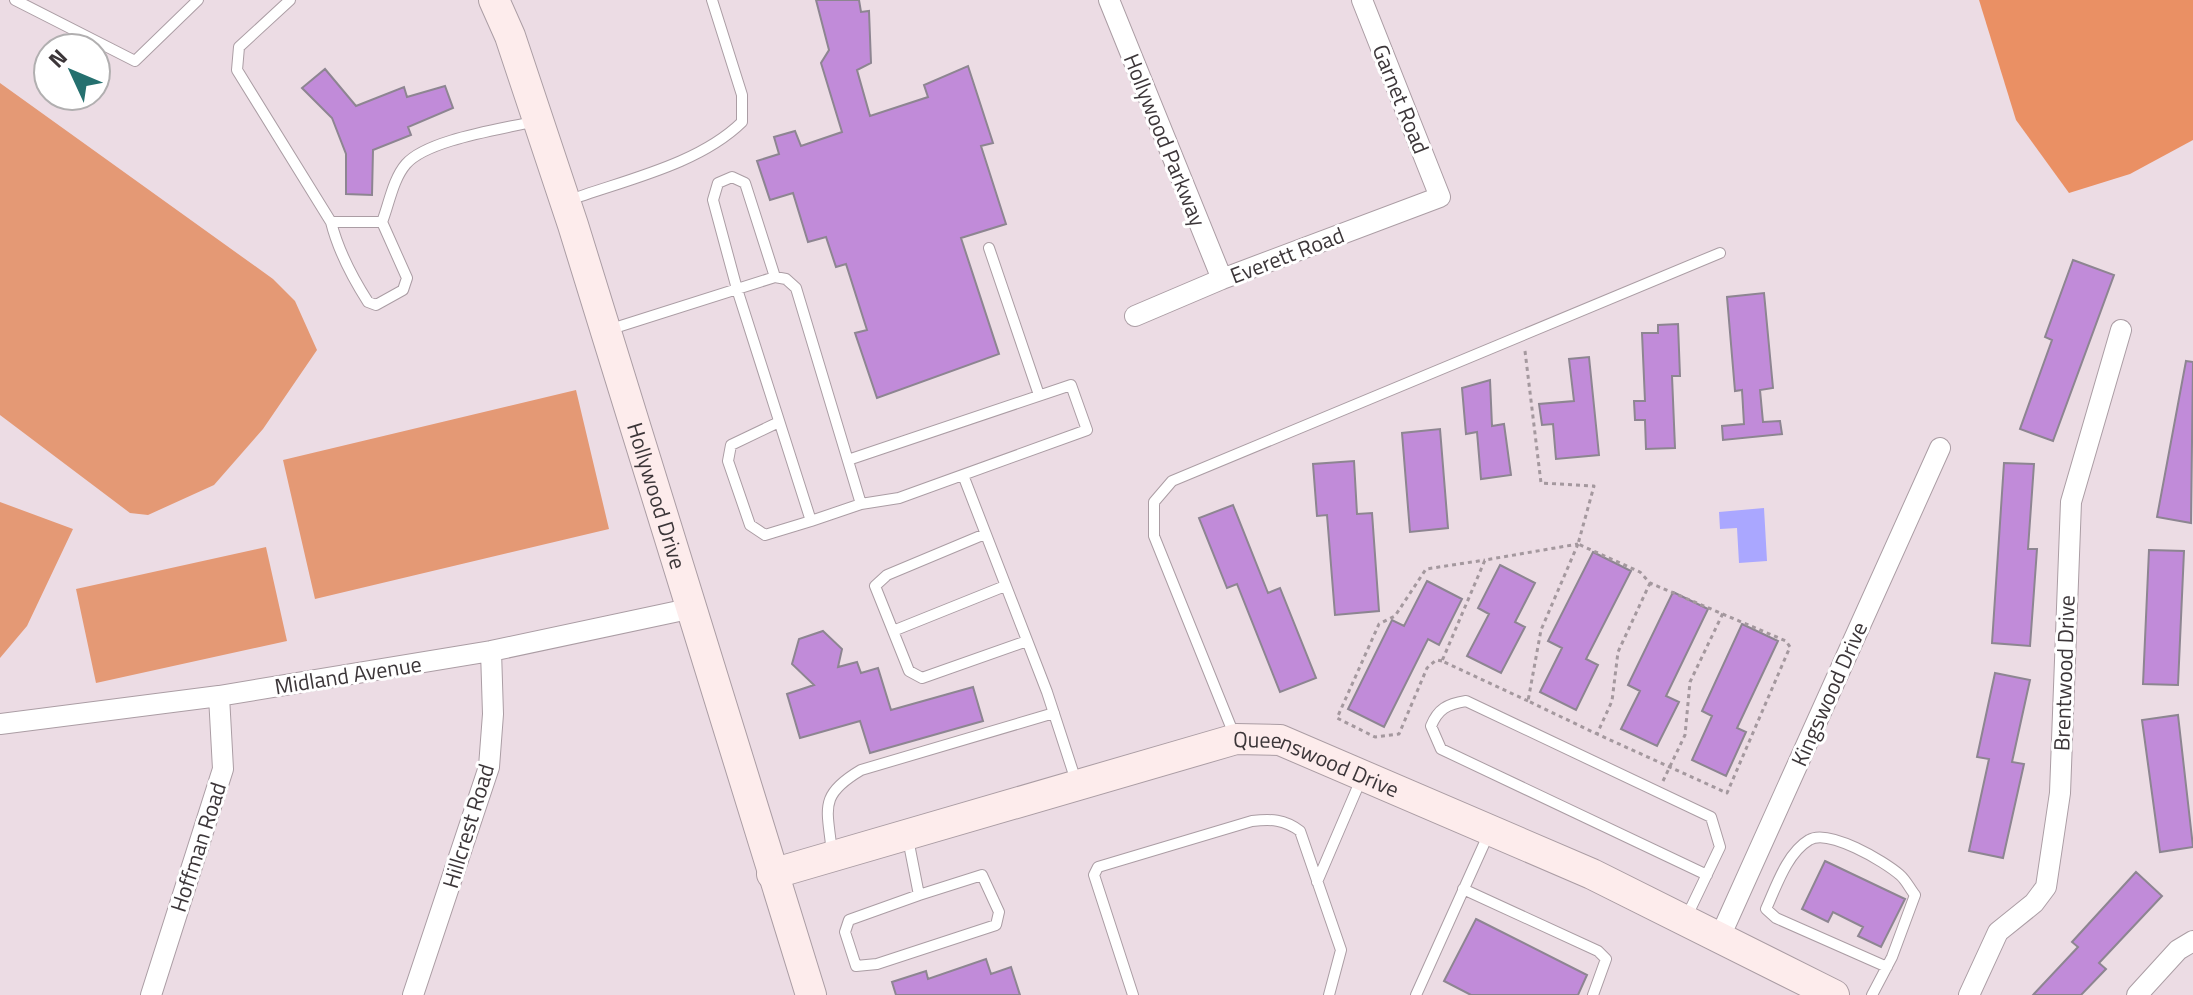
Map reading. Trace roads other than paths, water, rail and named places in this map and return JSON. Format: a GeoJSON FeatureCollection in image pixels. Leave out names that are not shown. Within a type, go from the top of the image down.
{"type":"FeatureCollection","features":[{"type":"Feature","properties":{"kind":"street","name":"Hollywood Drive"},"geometry":{"type":"LineString","coordinates":[[494,0],[538,121],[606,330],[811,995]]}},
{"type":"Feature","properties":{"kind":"street","name":"Hollywood Parkway"},"geometry":{"type":"LineString","coordinates":[[1109,0],[1222,279]]}},
{"type":"Feature","properties":{"kind":"street","name":"Garnet Road"},"geometry":{"type":"LineString","coordinates":[[1362,0],[1440,197]]}},
{"type":"Feature","properties":{"kind":"street","name":"Everett Road"},"geometry":{"type":"LineString","coordinates":[[1135,316],[1222,279],[1440,197]]}},
{"type":"Feature","properties":{"kind":"street","name":"Brentwood Drive"},"geometry":{"type":"LineString","coordinates":[[1969,995],[1998,932],[2034,903],[2046,887],[2060,793],[2071,502],[2121,330]]}},
{"type":"Feature","properties":{"kind":"street","name":"Kingswood Drive"},"geometry":{"type":"LineString","coordinates":[[1719,939],[1940,448]]}},
{"type":"Feature","properties":{"kind":"street","name":"Midland Avenue"},"geometry":{"type":"LineString","coordinates":[[0,724],[219,696],[491,651],[693,608]]}},
{"type":"Feature","properties":{"kind":"street","name":"Hillcrest Road"},"geometry":{"type":"LineString","coordinates":[[413,995],[489,767],[493,714],[491,651]]}},
{"type":"Feature","properties":{"kind":"street","name":"Hoffman Road"},"geometry":{"type":"LineString","coordinates":[[151,995],[223,769],[219,696]]}},
{"type":"Feature","properties":{"kind":"street","name":"Queenswood Drive"},"geometry":{"type":"LineString","coordinates":[[772,874],[1236,739],[1280,740],[1592,874],[1834,995]]}},
{"type":"Feature","properties":{"kind":"street"},"geometry":{"type":"LineString","coordinates":[[2137,995],[2178,950],[2193,941]]}},
{"type":"Feature","properties":{"kind":"lane"},"geometry":{"type":"LineString","coordinates":[[15,0],[135,61],[198,0]]}},
{"type":"Feature","properties":{"kind":"lane"},"geometry":{"type":"LineString","coordinates":[[290,0],[239,47],[237,70],[314,200],[331,222],[345,261],[368,302],[376,305],[403,290],[407,278],[382,222],[407,162],[462,139],[538,121]]}},
{"type":"Feature","properties":{"kind":"lane"},"geometry":{"type":"LineString","coordinates":[[565,202],[697,153],[726,138],[742,122],[742,95],[712,0]]}},
{"type":"Feature","properties":{"kind":"lane"},"geometry":{"type":"LineString","coordinates":[[775,277],[749,191],[741,179],[732,177],[718,183],[712,194],[737,289],[811,521]]}},
{"type":"Feature","properties":{"kind":"lane"},"geometry":{"type":"LineString","coordinates":[[331,222],[382,222]]}},
{"type":"Feature","properties":{"kind":"lane"},"geometry":{"type":"LineString","coordinates":[[989,248],[1039,395]]}},
{"type":"Feature","properties":{"kind":"lane"},"geometry":{"type":"LineString","coordinates":[[1236,739],[1154,536],[1154,502],[1172,481],[1720,253]]}},
{"type":"Feature","properties":{"kind":"lane"},"geometry":{"type":"LineString","coordinates":[[606,330],[775,277],[786,279],[796,288],[861,504]]}},
{"type":"Feature","properties":{"kind":"lane"},"geometry":{"type":"LineString","coordinates":[[779,422],[731,445],[728,461],[750,525],[765,535],[861,504],[899,498],[1087,430],[1071,385],[848,460]]}},
{"type":"Feature","properties":{"kind":"lane"},"geometry":{"type":"LineString","coordinates":[[963,475],[1054,713],[1078,786]]}},
{"type":"Feature","properties":{"kind":"lane"},"geometry":{"type":"LineString","coordinates":[[985,534],[887,575],[875,586],[909,671],[922,678],[1027,641]]}},
{"type":"Feature","properties":{"kind":"lane"},"geometry":{"type":"LineString","coordinates":[[893,631],[1005,586]]}},
{"type":"Feature","properties":{"kind":"lane"},"geometry":{"type":"LineString","coordinates":[[1685,922],[1707,875],[1720,847],[1711,817],[1466,701],[1451,704],[1437,712],[1431,726],[1441,749],[1707,875]]}},
{"type":"Feature","properties":{"kind":"lane"},"geometry":{"type":"LineString","coordinates":[[833,855],[828,803],[835,785],[861,770],[1054,713]]}},
{"type":"Feature","properties":{"kind":"lane"},"geometry":{"type":"LineString","coordinates":[[1317,882],[1364,774]]}},
{"type":"Feature","properties":{"kind":"lane"},"geometry":{"type":"LineString","coordinates":[[1133,995],[1094,875],[1098,867],[1252,821],[1273,819],[1289,822],[1300,831],[1341,950],[1329,995]]}},
{"type":"Feature","properties":{"kind":"lane"},"geometry":{"type":"LineString","coordinates":[[1416,995],[1490,829]]}},
{"type":"Feature","properties":{"kind":"lane"},"geometry":{"type":"LineString","coordinates":[[907,833],[919,895]]}},
{"type":"Feature","properties":{"kind":"lane"},"geometry":{"type":"LineString","coordinates":[[1872,995],[1887,967],[1915,895],[1902,876],[1860,850],[1827,836],[1810,838],[1795,852],[1766,909],[1776,918],[1887,967]]}},
{"type":"Feature","properties":{"kind":"lane"},"geometry":{"type":"LineString","coordinates":[[982,875],[999,912],[996,925],[877,964],[856,966],[845,932],[849,920],[919,895],[982,875]]}},
{"type":"Feature","properties":{"kind":"lane"},"geometry":{"type":"LineString","coordinates":[[1463,889],[1598,951],[1606,959],[1593,995]]}}]}
